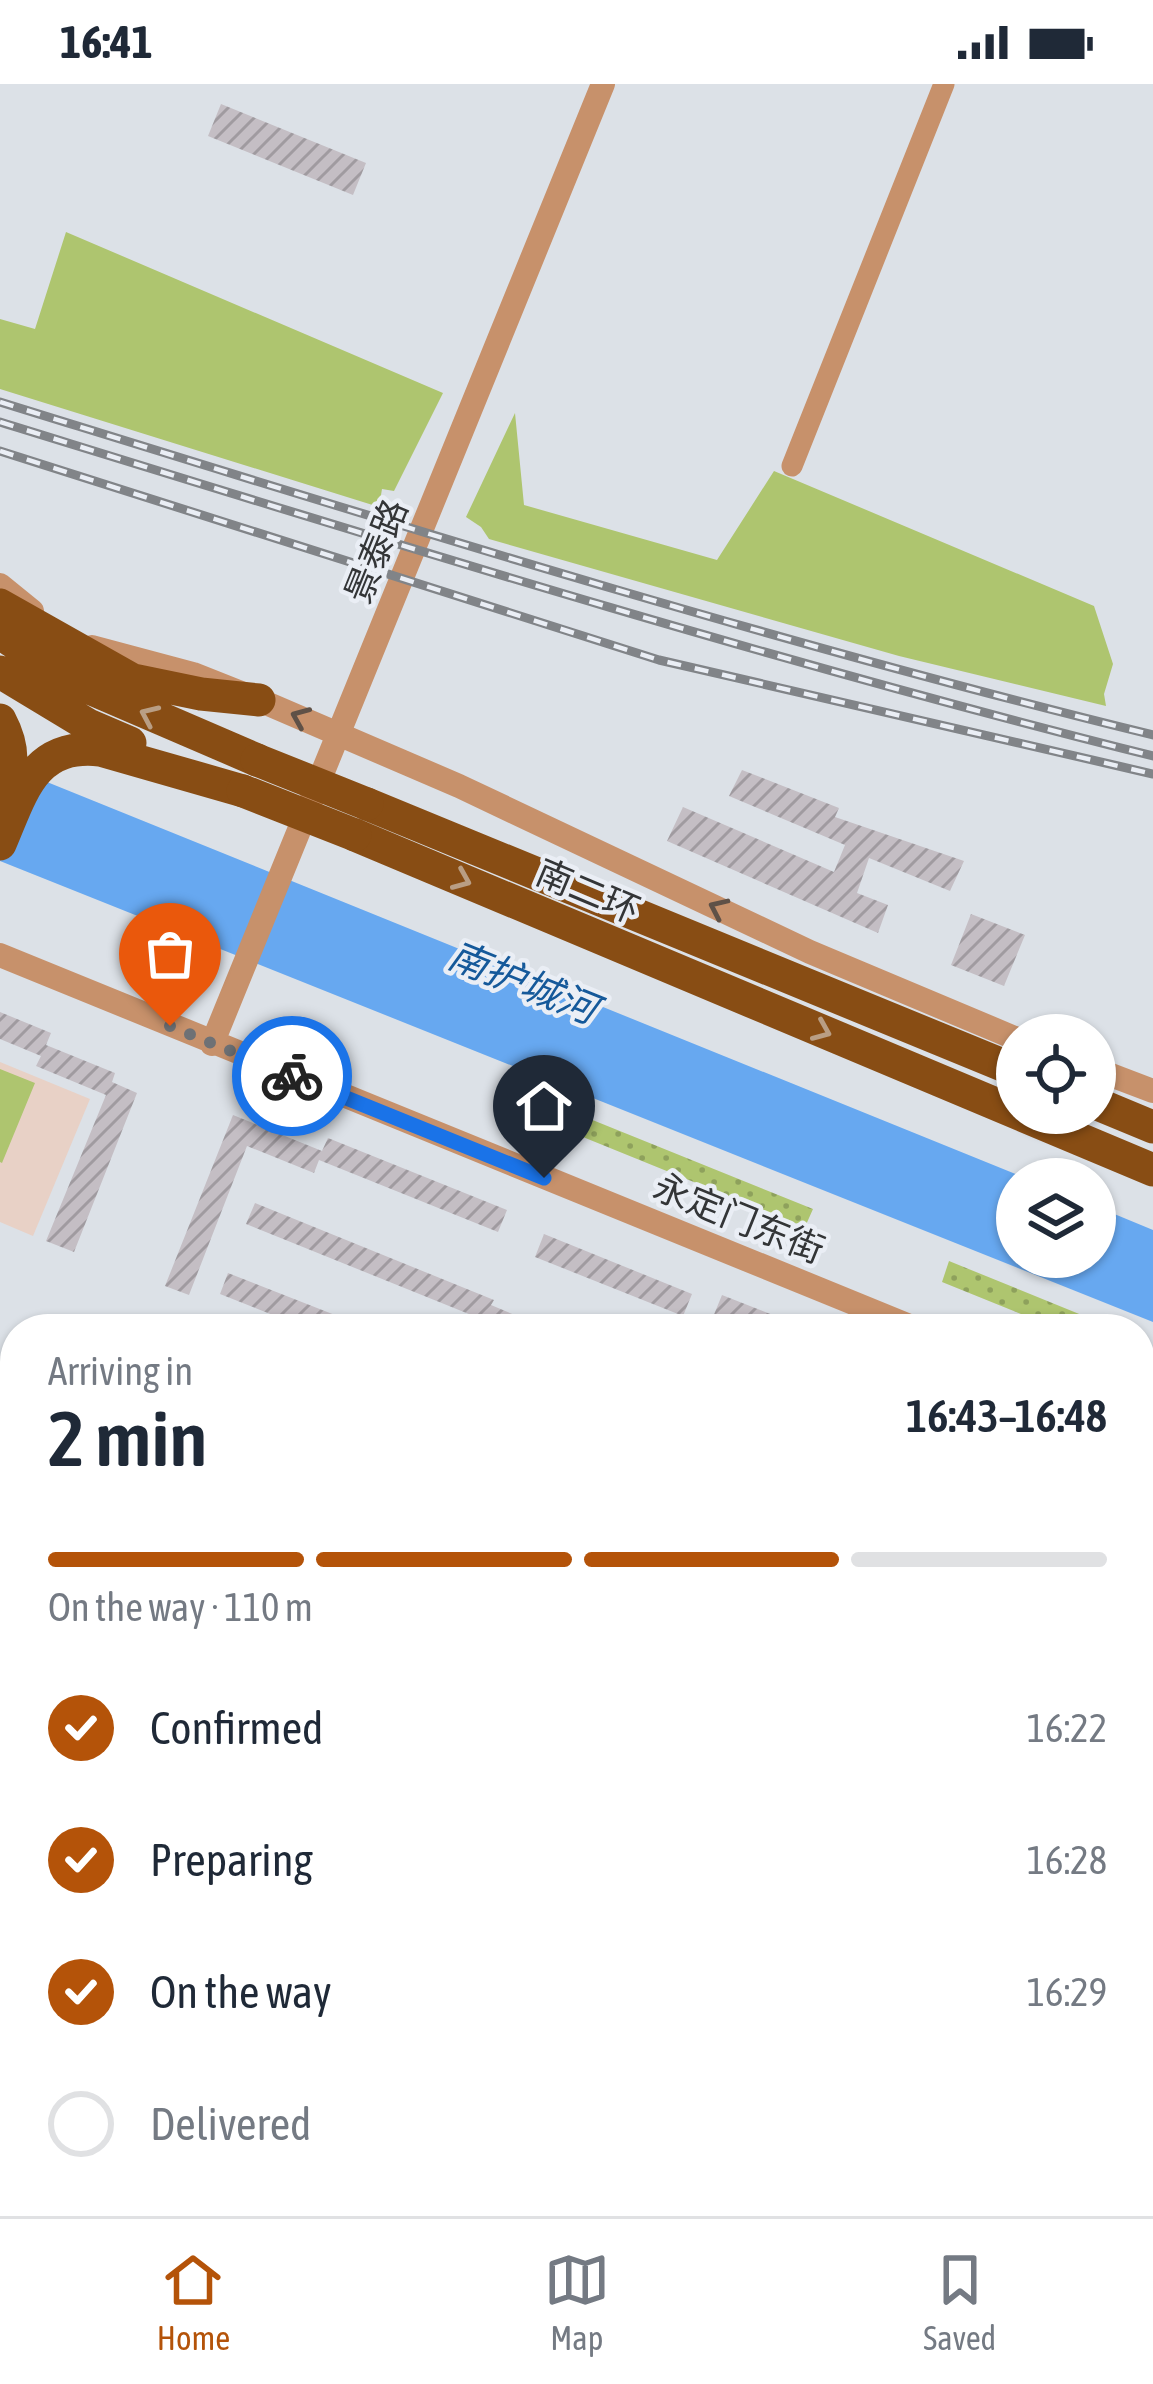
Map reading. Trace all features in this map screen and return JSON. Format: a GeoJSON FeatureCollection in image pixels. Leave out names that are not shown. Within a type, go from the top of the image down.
{"type":"FeatureCollection","features":[{"type":"Feature","properties":{"kind":"highway"},"geometry":{"type":"LineString","coordinates":[[0,605],[133,680],[259,700]]}},
{"type":"Feature","properties":{"kind":"highway","name":"南二环"},"geometry":{"type":"LineString","coordinates":[[0,633],[69,679],[257,760],[361,819],[1153,1170]]}},
{"type":"Feature","properties":{"kind":"highway","name":"南二环"},"geometry":{"type":"LineString","coordinates":[[0,672],[88,725],[243,791],[361,819],[996,1063]]}},
{"type":"Feature","properties":{"kind":"highway"},"geometry":{"type":"LineString","coordinates":[[0,800],[13,758],[4,729]]}},
{"type":"Feature","properties":{"kind":"highway"},"geometry":{"type":"LineString","coordinates":[[0,844],[34,772],[52,757],[77,748],[100,750],[243,791]]}},
{"type":"Feature","properties":{"kind":"highway"},"geometry":{"type":"LineString","coordinates":[[1116,1112],[1153,1127]]}},
{"type":"Feature","properties":{"kind":"street","name":"景泰路"},"geometry":{"type":"LineString","coordinates":[[212,1044],[603,84]]}},
{"type":"Feature","properties":{"kind":"street"},"geometry":{"type":"LineString","coordinates":[[792,466],[944,84]]}},
{"type":"Feature","properties":{"kind":"street"},"geometry":{"type":"LineString","coordinates":[[0,585],[45,621],[85,644],[193,674],[259,700],[478,794],[810,952],[996,1030]]}},
{"type":"Feature","properties":{"kind":"street","name":"永定门东街"},"geometry":{"type":"LineString","coordinates":[[0,955],[880,1314]]}},
{"type":"Feature","properties":{"kind":"street"},"geometry":{"type":"LineString","coordinates":[[1116,1077],[1153,1091]]}},
{"type":"Feature","properties":{"kind":"shaded area"},"geometry":{"type":"Polygon","coordinates":[[[0,1062],[90,1099],[33,1236],[0,1222],[0,1062]]]}},
{"type":"Feature","properties":{"kind":"green space"},"geometry":{"type":"Polygon","coordinates":[[[66,232],[443,393],[394,491],[382,489],[379,507],[0,389],[0,319],[35,329],[66,232]]]}},
{"type":"Feature","properties":{"kind":"green space"},"geometry":{"type":"Polygon","coordinates":[[[515,413],[524,505],[717,560],[774,471],[1094,606],[1113,664],[1104,694],[1106,706],[899,656],[489,539],[466,517],[515,413]]]}},
{"type":"Feature","properties":{"kind":"green space"},"geometry":{"type":"Polygon","coordinates":[[[0,1069],[35,1083],[2,1163],[0,1162],[0,1069]]]}},
{"type":"Feature","properties":{"kind":"green space"},"geometry":{"type":"Polygon","coordinates":[[[548,1102],[813,1209],[805,1227],[541,1120],[548,1102]]]}},
{"type":"Feature","properties":{"kind":"green space"},"geometry":{"type":"Polygon","coordinates":[[[949,1261],[1079,1314],[1021,1314],[942,1282],[949,1261]]]}},
{"type":"Feature","properties":{"kind":"water","name":"南护城河"},"geometry":{"type":"Polygon","coordinates":[[[0,763],[996,1166],[996,1259],[0,861],[0,763]]]}},
{"type":"Feature","properties":{"kind":"water","name":"南护城河"},"geometry":{"type":"Polygon","coordinates":[[[1116,1215],[1153,1230],[1153,1314],[1133,1314],[1043,1278],[1116,1278],[1116,1215]]]}},
{"type":"Feature","properties":{"kind":"building"},"geometry":{"type":"Polygon","coordinates":[[[221,104],[366,163],[353,195],[208,136],[221,104]]]}},
{"type":"Feature","properties":{"kind":"building"},"geometry":{"type":"Polygon","coordinates":[[[742,770],[839,808],[835,817],[964,861],[950,891],[869,858],[857,893],[888,905],[878,933],[667,841],[683,807],[834,872],[845,845],[729,796],[742,770]]]}},
{"type":"Feature","properties":{"kind":"building"},"geometry":{"type":"Polygon","coordinates":[[[971,914],[1025,935],[1004,986],[951,965],[971,914]]]}},
{"type":"Feature","properties":{"kind":"building"},"geometry":{"type":"Polygon","coordinates":[[[0,1012],[51,1033],[46,1045],[115,1073],[112,1082],[137,1093],[74,1252],[46,1241],[106,1095],[36,1066],[41,1056],[0,1039],[0,1012]]]}},
{"type":"Feature","properties":{"kind":"building"},"geometry":{"type":"Polygon","coordinates":[[[233,1115],[322,1151],[328,1138],[507,1210],[498,1232],[319,1160],[314,1173],[247,1146],[189,1295],[165,1286],[233,1115]]]}},
{"type":"Feature","properties":{"kind":"building"},"geometry":{"type":"Polygon","coordinates":[[[255,1203],[494,1300],[491,1305],[512,1314],[469,1314],[246,1224],[255,1203]]]}},
{"type":"Feature","properties":{"kind":"building"},"geometry":{"type":"Polygon","coordinates":[[[544,1234],[692,1294],[684,1314],[678,1314],[535,1257],[544,1234]]]}},
{"type":"Feature","properties":{"kind":"building"},"geometry":{"type":"Polygon","coordinates":[[[228,1273],[332,1314],[270,1314],[220,1294],[228,1273]]]}},
{"type":"Feature","properties":{"kind":"building"},"geometry":{"type":"Polygon","coordinates":[[[722,1295],[770,1314],[714,1314],[722,1295]]]}},
{"type":"Feature","properties":{"kind":"railway"},"geometry":{"type":"LineString","coordinates":[[0,402],[718,619],[1153,735]]}},
{"type":"Feature","properties":{"kind":"railway"},"geometry":{"type":"LineString","coordinates":[[0,422],[718,639],[1153,756]]}},
{"type":"Feature","properties":{"kind":"railway"},"geometry":{"type":"LineString","coordinates":[[0,451],[659,660],[1153,774]]}},
{"type":"Feature","properties":{"kind":"way so far"},"geometry":{"type":"LineString","coordinates":[[170,1026],[292,1076]]}},
{"type":"Feature","properties":{"kind":"route"},"geometry":{"type":"LineString","coordinates":[[292,1076],[544,1178]]}}]}
